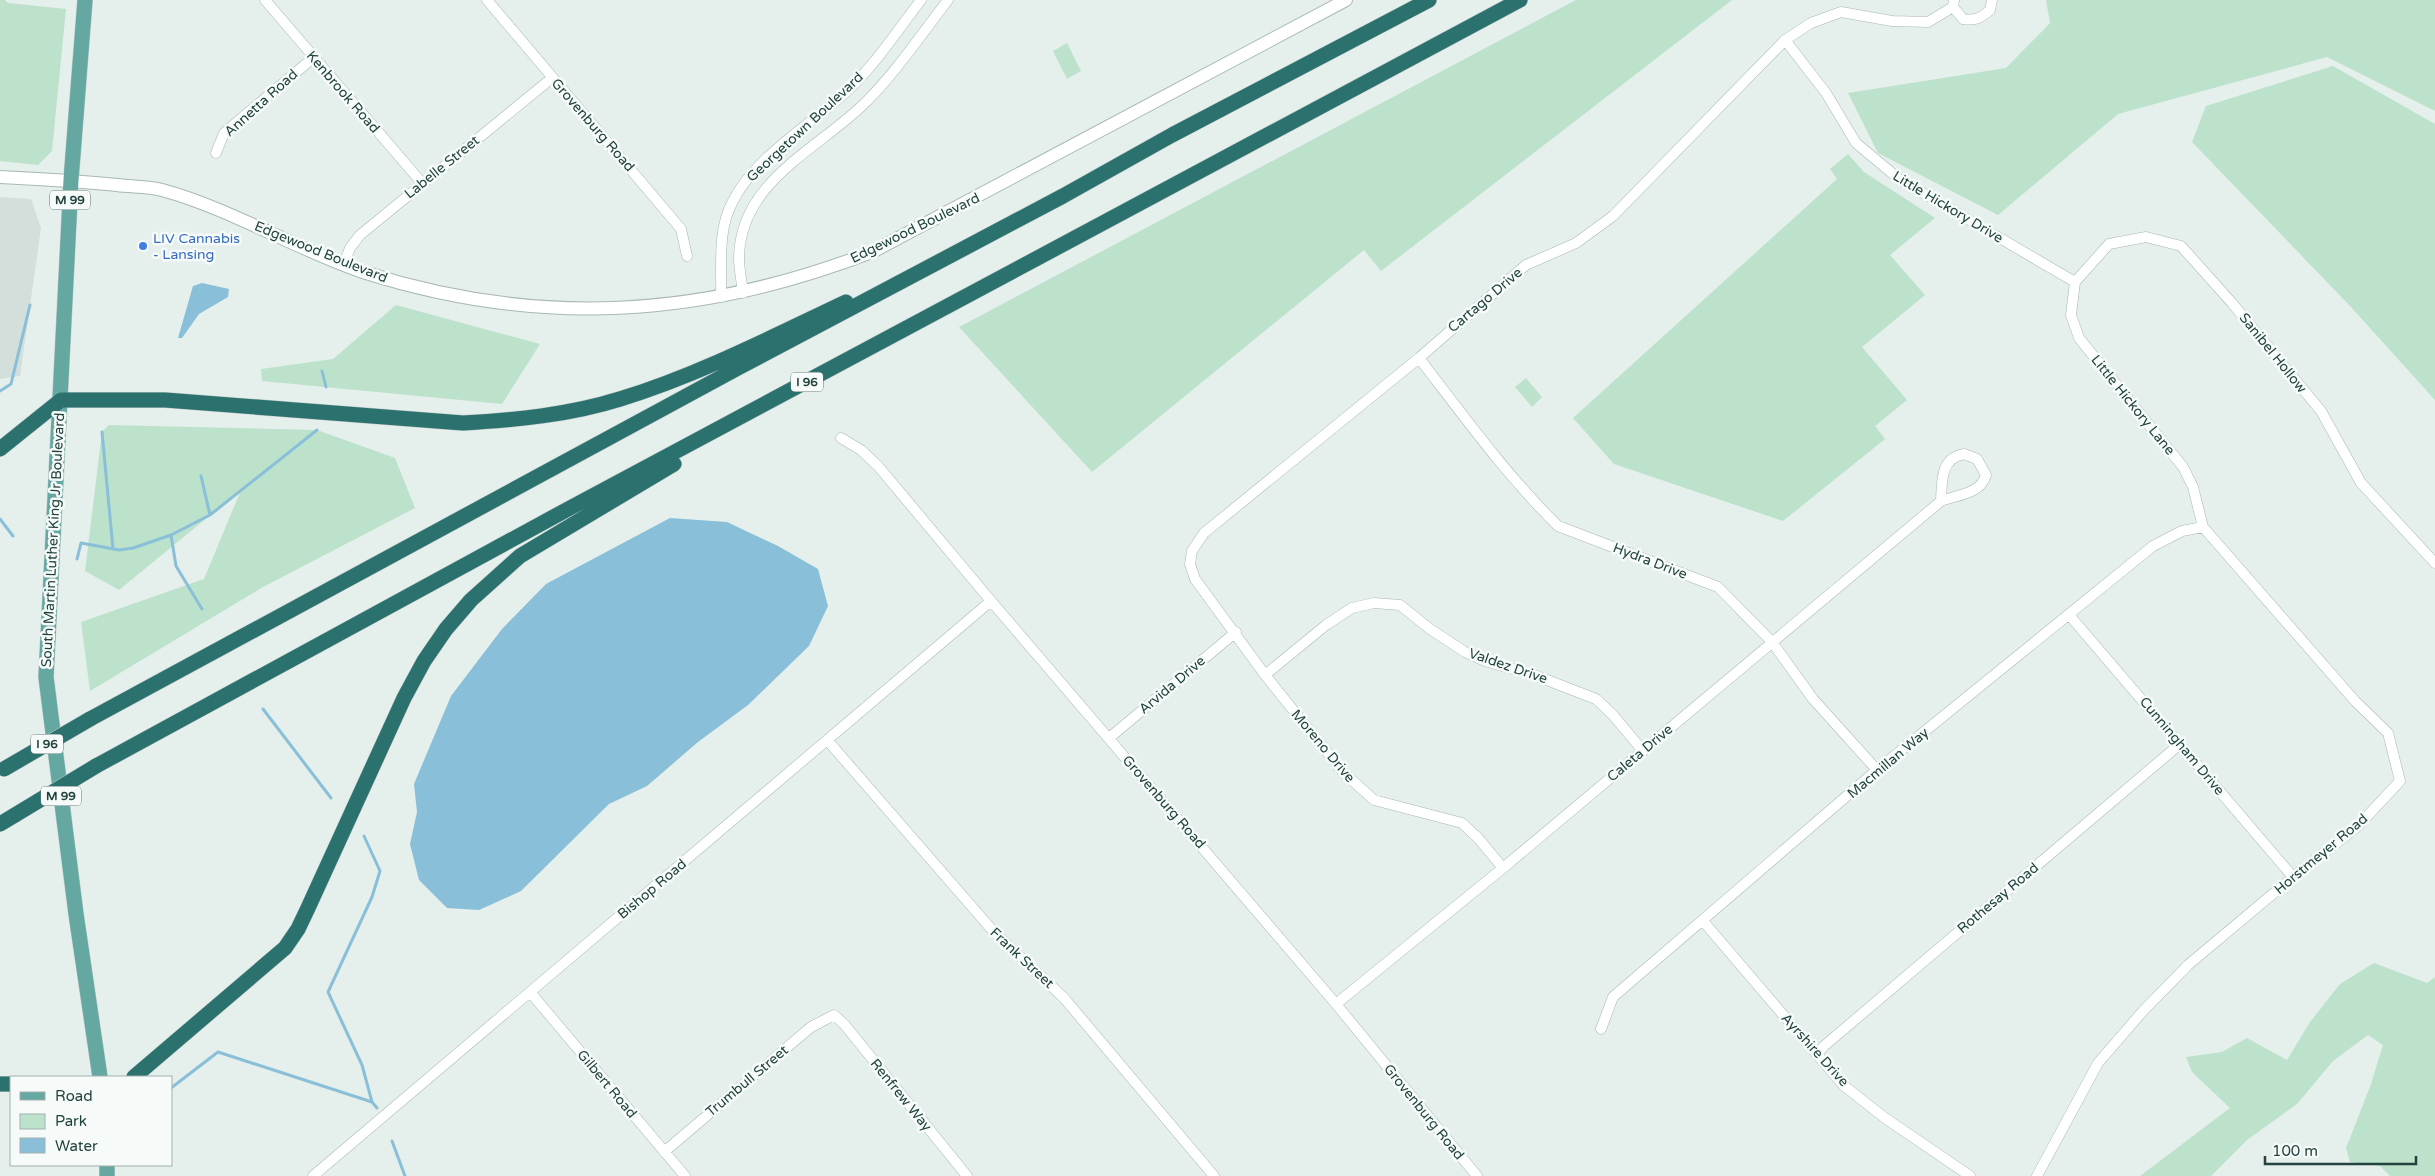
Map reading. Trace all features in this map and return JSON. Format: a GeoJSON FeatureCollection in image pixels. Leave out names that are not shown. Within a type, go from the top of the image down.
{"type":"FeatureCollection","features":[{"type":"Feature","properties":{"kind":"highway","name":"I 96"},"geometry":{"type":"LineString","coordinates":[[2,770],[90,719],[738,368],[1428,0]]}},
{"type":"Feature","properties":{"kind":"highway","name":"I 96"},"geometry":{"type":"LineString","coordinates":[[0,824],[96,766],[724,426],[1520,0]]}},
{"type":"Feature","properties":{"kind":"highway"},"geometry":{"type":"LineString","coordinates":[[0,449],[61,400],[165,400],[462,423],[512,420],[580,409],[618,400],[659,386],[753,347],[1063,196]]}},
{"type":"Feature","properties":{"kind":"highway"},"geometry":{"type":"LineString","coordinates":[[135,1076],[285,948],[301,922],[404,698],[424,661],[446,629],[470,600],[496,575],[541,542],[714,442],[724,426]]}},
{"type":"Feature","properties":{"kind":"main road","name":"South Martin Luther King Jr Boulevard"},"geometry":{"type":"LineString","coordinates":[[85,0],[71,180],[46,677],[76,914],[100,1076]]}},
{"type":"Feature","properties":{"kind":"street","name":"Kenbrook Road"},"geometry":{"type":"LineString","coordinates":[[265,0],[422,183]]}},
{"type":"Feature","properties":{"kind":"street","name":"Grovenburg Road"},"geometry":{"type":"LineString","coordinates":[[487,0],[681,229],[687,256]]}},
{"type":"Feature","properties":{"kind":"street","name":"Georgetown Boulevard"},"geometry":{"type":"LineString","coordinates":[[721,297],[721,244],[725,220],[732,201],[746,181],[762,164],[848,90],[868,68],[921,0]]}},
{"type":"Feature","properties":{"kind":"street","name":"Georgetown Boulevard"},"geometry":{"type":"LineString","coordinates":[[743,293],[739,259],[742,236],[747,217],[758,196],[782,172],[864,104],[884,83],[948,0]]}},
{"type":"Feature","properties":{"kind":"street","name":"Edgewood Boulevard"},"geometry":{"type":"LineString","coordinates":[[0,177],[71,180],[159,189],[196,200],[344,264],[433,290],[510,304],[607,310],[664,306],[743,293],[825,270],[872,252],[1346,0]]}},
{"type":"Feature","properties":{"kind":"street","name":"Cartago Drive"},"geometry":{"type":"LineString","coordinates":[[1190,564],[1192,551],[1204,533],[1419,358],[1526,265],[1576,243],[1613,216],[1784,40],[1811,22],[1841,12],[1892,21],[1928,22],[1954,4],[1963,20],[1971,20],[1980,18],[1990,10],[1992,0]]}},
{"type":"Feature","properties":{"kind":"street","name":"Little Hickory Drive"},"geometry":{"type":"LineString","coordinates":[[1784,40],[1826,93],[1856,143],[1898,179],[2075,282]]}},
{"type":"Feature","properties":{"kind":"street","name":"Annetta Road"},"geometry":{"type":"LineString","coordinates":[[216,153],[224,134],[313,58]]}},
{"type":"Feature","properties":{"kind":"street","name":"Labelle Street"},"geometry":{"type":"LineString","coordinates":[[344,264],[350,248],[360,235],[552,78]]}},
{"type":"Feature","properties":{"kind":"street","name":"Sanibel Hollow"},"geometry":{"type":"LineString","coordinates":[[2075,282],[2110,244],[2146,236],[2181,246],[2232,303],[2321,411],[2361,483],[2435,563]]}},
{"type":"Feature","properties":{"kind":"street","name":"Little Hickory Lane"},"geometry":{"type":"LineString","coordinates":[[2075,282],[2071,314],[2079,338],[2182,467],[2193,487],[2203,527]]}},
{"type":"Feature","properties":{"kind":"street","name":"Hydra Drive"},"geometry":{"type":"LineString","coordinates":[[1419,358],[1478,436],[1537,506],[1558,526],[1718,587],[1772,642],[1813,699],[1877,770]]}},
{"type":"Feature","properties":{"kind":"street","name":"Grovenburg Road"},"geometry":{"type":"LineString","coordinates":[[841,438],[861,450],[878,466],[1336,1004],[1477,1176]]}},
{"type":"Feature","properties":{"kind":"street","name":"Caleta Drive"},"geometry":{"type":"LineString","coordinates":[[1336,1004],[1503,868],[1941,501],[1977,489],[1984,483],[1986,475],[1978,459],[1964,454],[1950,460],[1945,467],[1941,501]]}},
{"type":"Feature","properties":{"kind":"street","name":"Macmillan Way"},"geometry":{"type":"LineString","coordinates":[[1601,1029],[1613,996],[1703,921],[1877,770],[2070,616],[2153,546],[2182,531],[2203,527]]}},
{"type":"Feature","properties":{"kind":"street","name":"Horstmeyer Road"},"geometry":{"type":"LineString","coordinates":[[2036,1176],[2098,1063],[2143,1010],[2188,966],[2358,826],[2400,781],[2388,733],[2355,701],[2203,527]]}},
{"type":"Feature","properties":{"kind":"street","name":"Moreno Drive"},"geometry":{"type":"LineString","coordinates":[[1190,564],[1200,586],[1236,632],[1265,675],[1343,772],[1365,794],[1386,804],[1462,823],[1478,838],[1503,868]]}},
{"type":"Feature","properties":{"kind":"street","name":"Bishop Road"},"geometry":{"type":"LineString","coordinates":[[313,1176],[828,742],[991,601]]}},
{"type":"Feature","properties":{"kind":"street","name":"Valdez Drive"},"geometry":{"type":"LineString","coordinates":[[1265,675],[1326,625],[1352,608],[1374,603],[1400,605],[1430,629],[1465,652],[1485,661],[1534,675],[1596,699],[1613,715],[1643,751]]}},
{"type":"Feature","properties":{"kind":"street","name":"Cunningham Drive"},"geometry":{"type":"LineString","coordinates":[[2070,616],[2293,878]]}},
{"type":"Feature","properties":{"kind":"street","name":"Arvida Drive"},"geometry":{"type":"LineString","coordinates":[[1109,738],[1236,632]]}},
{"type":"Feature","properties":{"kind":"street","name":"Frank Street"},"geometry":{"type":"LineString","coordinates":[[828,742],[993,931],[1064,998],[1214,1176]]}},
{"type":"Feature","properties":{"kind":"street","name":"Rothesay Road"},"geometry":{"type":"LineString","coordinates":[[1816,1054],[1852,1021],[2180,744]]}},
{"type":"Feature","properties":{"kind":"street","name":"Ayrshire Drive"},"geometry":{"type":"LineString","coordinates":[[1703,921],[1843,1085],[1884,1118],[1970,1176]]}},
{"type":"Feature","properties":{"kind":"street","name":"Gilbert Road"},"geometry":{"type":"LineString","coordinates":[[530,992],[685,1176]]}},
{"type":"Feature","properties":{"kind":"street","name":"Trumbull Street"},"geometry":{"type":"LineString","coordinates":[[664,1152],[811,1027],[834,1015]]}},
{"type":"Feature","properties":{"kind":"street","name":"Renfrew Way"},"geometry":{"type":"LineString","coordinates":[[834,1015],[850,1032],[967,1176]]}},
{"type":"Feature","properties":{"kind":"shaded area"},"geometry":{"type":"Polygon","coordinates":[[[0,197],[31,199],[41,228],[20,376],[0,379],[0,197]]]}},
{"type":"Feature","properties":{"kind":"green space"},"geometry":{"type":"Polygon","coordinates":[[[0,0],[5,0],[8,3],[66,9],[52,151],[38,165],[0,161],[0,0]]]}},
{"type":"Feature","properties":{"kind":"green space"},"geometry":{"type":"Polygon","coordinates":[[[1576,0],[1732,0],[1381,271],[1364,250],[1092,472],[959,327],[1576,0]]]}},
{"type":"Feature","properties":{"kind":"green space"},"geometry":{"type":"Polygon","coordinates":[[[2046,0],[2435,0],[2435,111],[2327,57],[2118,114],[1998,215],[1878,153],[1848,93],[2006,68],[2050,23],[2046,0]]]}},
{"type":"Feature","properties":{"kind":"green space"},"geometry":{"type":"Polygon","coordinates":[[[1067,43],[1081,71],[1067,79],[1053,51],[1067,43]]]}},
{"type":"Feature","properties":{"kind":"green space"},"geometry":{"type":"Polygon","coordinates":[[[2333,66],[2435,124],[2435,400],[2351,307],[2192,142],[2206,106],[2333,66]]]}},
{"type":"Feature","properties":{"kind":"green space"},"geometry":{"type":"Polygon","coordinates":[[[1848,154],[1864,172],[1935,218],[1890,255],[1925,295],[1862,347],[1907,400],[1875,426],[1885,439],[1783,521],[1614,464],[1573,418],[1837,179],[1830,169],[1848,154]]]}},
{"type":"Feature","properties":{"kind":"green space"},"geometry":{"type":"Polygon","coordinates":[[[396,305],[540,344],[502,404],[262,381],[261,369],[333,359],[396,305]]]}},
{"type":"Feature","properties":{"kind":"green space"},"geometry":{"type":"Polygon","coordinates":[[[1526,378],[1542,397],[1532,407],[1515,387],[1526,378]]]}},
{"type":"Feature","properties":{"kind":"green space"},"geometry":{"type":"Polygon","coordinates":[[[109,425],[317,430],[395,458],[415,508],[263,587],[90,691],[81,622],[204,579],[241,490],[119,590],[85,571],[102,432],[109,425]]]}},
{"type":"Feature","properties":{"kind":"green space"},"geometry":{"type":"Polygon","coordinates":[[[2374,963],[2427,983],[2435,977],[2435,1176],[2390,1176],[2380,1166],[2350,1162],[2346,1148],[2371,1084],[2383,1045],[2368,1035],[2333,1061],[2297,1104],[2247,1140],[2211,1176],[2140,1176],[2230,1108],[2192,1072],[2186,1057],[2222,1052],[2247,1038],[2287,1060],[2310,1022],[2340,984],[2374,963]]]}},
{"type":"Feature","properties":{"kind":"water"},"geometry":{"type":"Polygon","coordinates":[[[202,283],[229,289],[228,297],[199,314],[182,338],[178,338],[193,286],[202,283]]]}},
{"type":"Feature","properties":{"kind":"water"},"geometry":{"type":"Polygon","coordinates":[[[670,518],[727,522],[778,546],[818,569],[828,606],[809,646],[748,705],[698,742],[647,786],[609,804],[521,891],[479,910],[447,908],[419,880],[410,844],[417,812],[414,784],[451,696],[502,629],[546,584],[670,518]]]}},
{"type":"Feature","properties":{"kind":"waterway"},"geometry":{"type":"LineString","coordinates":[[0,391],[11,384],[30,305]]}},
{"type":"Feature","properties":{"kind":"waterway"},"geometry":{"type":"LineString","coordinates":[[322,371],[326,387]]}},
{"type":"Feature","properties":{"kind":"waterway"},"geometry":{"type":"LineString","coordinates":[[171,535],[210,515],[317,430]]}},
{"type":"Feature","properties":{"kind":"waterway"},"geometry":{"type":"LineString","coordinates":[[102,432],[113,549]]}},
{"type":"Feature","properties":{"kind":"waterway"},"geometry":{"type":"LineString","coordinates":[[201,476],[210,515]]}},
{"type":"Feature","properties":{"kind":"waterway"},"geometry":{"type":"LineString","coordinates":[[0,519],[13,536]]}},
{"type":"Feature","properties":{"kind":"waterway"},"geometry":{"type":"LineString","coordinates":[[77,559],[81,543],[119,550],[133,548],[171,535],[176,566],[202,609]]}},
{"type":"Feature","properties":{"kind":"waterway"},"geometry":{"type":"LineString","coordinates":[[263,709],[331,798]]}},
{"type":"Feature","properties":{"kind":"waterway"},"geometry":{"type":"LineString","coordinates":[[364,836],[380,871],[372,897],[328,992],[362,1065],[372,1102],[377,1108]]}},
{"type":"Feature","properties":{"kind":"waterway"},"geometry":{"type":"LineString","coordinates":[[172,1087],[218,1052],[372,1102]]}},
{"type":"Feature","properties":{"kind":"waterway"},"geometry":{"type":"LineString","coordinates":[[392,1141],[405,1176]]}},
{"type":"Feature","properties":{"kind":"place","name":"LIV Cannabis - Lansing"},"geometry":{"type":"Point","coordinates":[143,246]}}]}
